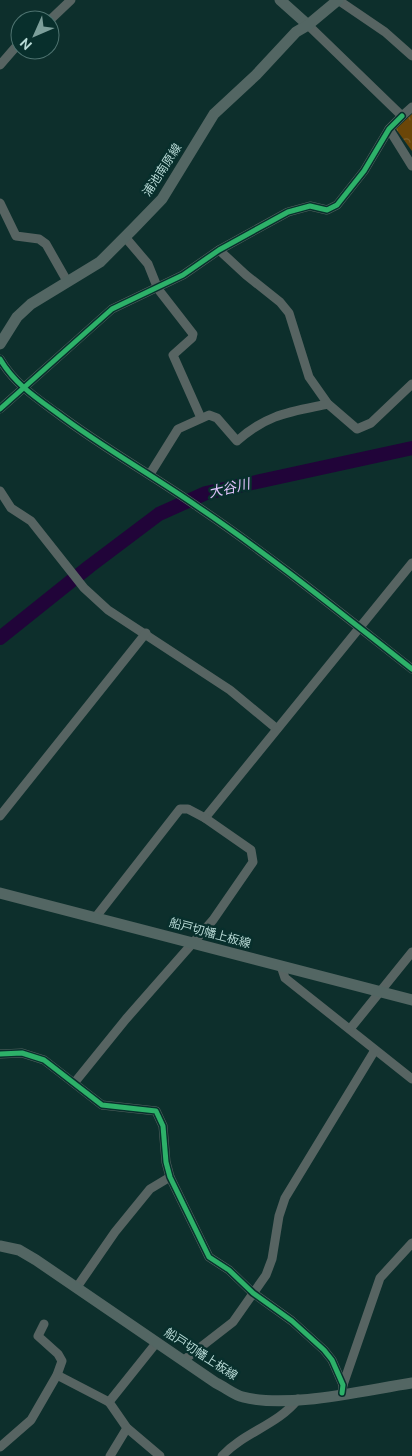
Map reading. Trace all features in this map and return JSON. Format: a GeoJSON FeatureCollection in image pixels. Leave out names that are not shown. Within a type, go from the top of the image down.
{"type":"FeatureCollection","features":[{"type":"Feature","properties":{"kind":"main road"},"geometry":{"type":"LineString","coordinates":[[280,0],[308,25]]}},
{"type":"Feature","properties":{"kind":"main road","name":"浦池南原線"},"geometry":{"type":"LineString","coordinates":[[0,344],[17,317],[31,304],[100,262],[125,237],[162,199],[214,114],[256,75],[296,32],[308,25],[338,0]]}},
{"type":"Feature","properties":{"kind":"main road","name":"船戸切幡上板線"},"geometry":{"type":"LineString","coordinates":[[0,893],[412,1000]]}},
{"type":"Feature","properties":{"kind":"main road","name":"船戸切幡上板線"},"geometry":{"type":"LineString","coordinates":[[0,1246],[19,1250],[242,1397],[263,1400],[298,1400],[343,1389],[412,1383]]}},
{"type":"Feature","properties":{"kind":"street"},"geometry":{"type":"LineString","coordinates":[[60,10],[71,0]]}},
{"type":"Feature","properties":{"kind":"street"},"geometry":{"type":"LineString","coordinates":[[338,0],[398,42],[412,56]]}},
{"type":"Feature","properties":{"kind":"street"},"geometry":{"type":"LineString","coordinates":[[308,25],[402,116]]}},
{"type":"Feature","properties":{"kind":"street"},"geometry":{"type":"LineString","coordinates":[[0,65],[10,54]]}},
{"type":"Feature","properties":{"kind":"street"},"geometry":{"type":"LineString","coordinates":[[0,409],[112,309],[158,289],[204,262],[219,250],[288,212],[310,206],[327,210],[337,205],[364,171],[389,129],[412,107]]}},
{"type":"Feature","properties":{"kind":"street"},"geometry":{"type":"LineString","coordinates":[[389,129],[412,166]]}},
{"type":"Feature","properties":{"kind":"street"},"geometry":{"type":"LineString","coordinates":[[0,203],[16,236],[39,239],[46,244],[67,281]]}},
{"type":"Feature","properties":{"kind":"street"},"geometry":{"type":"LineString","coordinates":[[125,237],[148,264],[158,289],[193,334],[192,338],[173,355],[201,418]]}},
{"type":"Feature","properties":{"kind":"street"},"geometry":{"type":"LineString","coordinates":[[219,250],[246,276],[280,302],[289,313],[309,377],[328,404],[357,428],[371,423],[412,384]]}},
{"type":"Feature","properties":{"kind":"street"},"geometry":{"type":"LineString","coordinates":[[0,359],[7,371],[23,388],[98,444],[150,474],[182,498],[197,506],[412,669]]}},
{"type":"Feature","properties":{"kind":"street"},"geometry":{"type":"LineString","coordinates":[[150,474],[178,429],[209,414],[216,418],[237,441],[254,426],[277,415],[328,404]]}},
{"type":"Feature","properties":{"kind":"street"},"geometry":{"type":"LineString","coordinates":[[0,491],[11,508],[31,521],[78,581],[108,610],[146,633],[230,690],[277,729]]}},
{"type":"Feature","properties":{"kind":"street"},"geometry":{"type":"LineString","coordinates":[[205,818],[412,563]]}},
{"type":"Feature","properties":{"kind":"street"},"geometry":{"type":"LineString","coordinates":[[0,816],[146,633]]}},
{"type":"Feature","properties":{"kind":"street"},"geometry":{"type":"LineString","coordinates":[[75,1082],[126,1019],[213,920],[253,862],[251,850],[205,818],[188,809],[180,809],[95,918]]}},
{"type":"Feature","properties":{"kind":"street"},"geometry":{"type":"LineString","coordinates":[[350,1029],[412,952]]}},
{"type":"Feature","properties":{"kind":"street"},"geometry":{"type":"LineString","coordinates":[[281,966],[285,978],[412,1080]]}},
{"type":"Feature","properties":{"kind":"street"},"geometry":{"type":"LineString","coordinates":[[184,1360],[233,1322],[266,1275],[272,1259],[279,1216],[285,1198],[375,1050]]}},
{"type":"Feature","properties":{"kind":"street"},"geometry":{"type":"LineString","coordinates":[[0,1054],[22,1053],[44,1060],[75,1082],[102,1105],[156,1111],[163,1126],[166,1162],[170,1177],[209,1257],[229,1270],[253,1293],[292,1322],[324,1350],[332,1360],[343,1389]]}},
{"type":"Feature","properties":{"kind":"street"},"geometry":{"type":"LineString","coordinates":[[77,1287],[115,1232],[150,1189],[170,1177]]}},
{"type":"Feature","properties":{"kind":"street"},"geometry":{"type":"LineString","coordinates":[[343,1389],[380,1278],[412,1243]]}},
{"type":"Feature","properties":{"kind":"street"},"geometry":{"type":"LineString","coordinates":[[0,1447],[31,1420],[58,1375],[62,1361],[58,1354],[38,1336],[44,1324]]}},
{"type":"Feature","properties":{"kind":"street"},"geometry":{"type":"LineString","coordinates":[[109,1402],[157,1342]]}},
{"type":"Feature","properties":{"kind":"street"},"geometry":{"type":"LineString","coordinates":[[58,1375],[109,1402],[127,1428],[160,1456]]}},
{"type":"Feature","properties":{"kind":"street"},"geometry":{"type":"LineString","coordinates":[[222,1456],[233,1444],[288,1411],[298,1400]]}},
{"type":"Feature","properties":{"kind":"street"},"geometry":{"type":"LineString","coordinates":[[110,1456],[127,1428]]}},
{"type":"Feature","properties":{"kind":"green space"},"geometry":{"type":"Polygon","coordinates":[[[412,114],[412,151],[396,129],[412,114]]]}},
{"type":"Feature","properties":{"kind":"waterway","name":"大谷川"},"geometry":{"type":"LineString","coordinates":[[0,638],[159,514],[206,493],[412,448]]}},
{"type":"Feature","properties":{"kind":"cycle path"},"geometry":{"type":"LineString","coordinates":[[0,409],[112,309],[183,275],[219,250],[288,212],[310,206],[327,210],[337,205],[364,171],[389,129],[402,116]]}},
{"type":"Feature","properties":{"kind":"cycle path"},"geometry":{"type":"LineString","coordinates":[[0,359],[18,382],[41,401],[92,438],[226,526],[412,669]]}},
{"type":"Feature","properties":{"kind":"cycle path"},"geometry":{"type":"LineString","coordinates":[[0,1054],[22,1053],[44,1060],[102,1105],[156,1111],[163,1126],[166,1162],[170,1177],[209,1257],[229,1270],[253,1293],[292,1321],[324,1350],[332,1360],[343,1385],[342,1393]]}}]}
